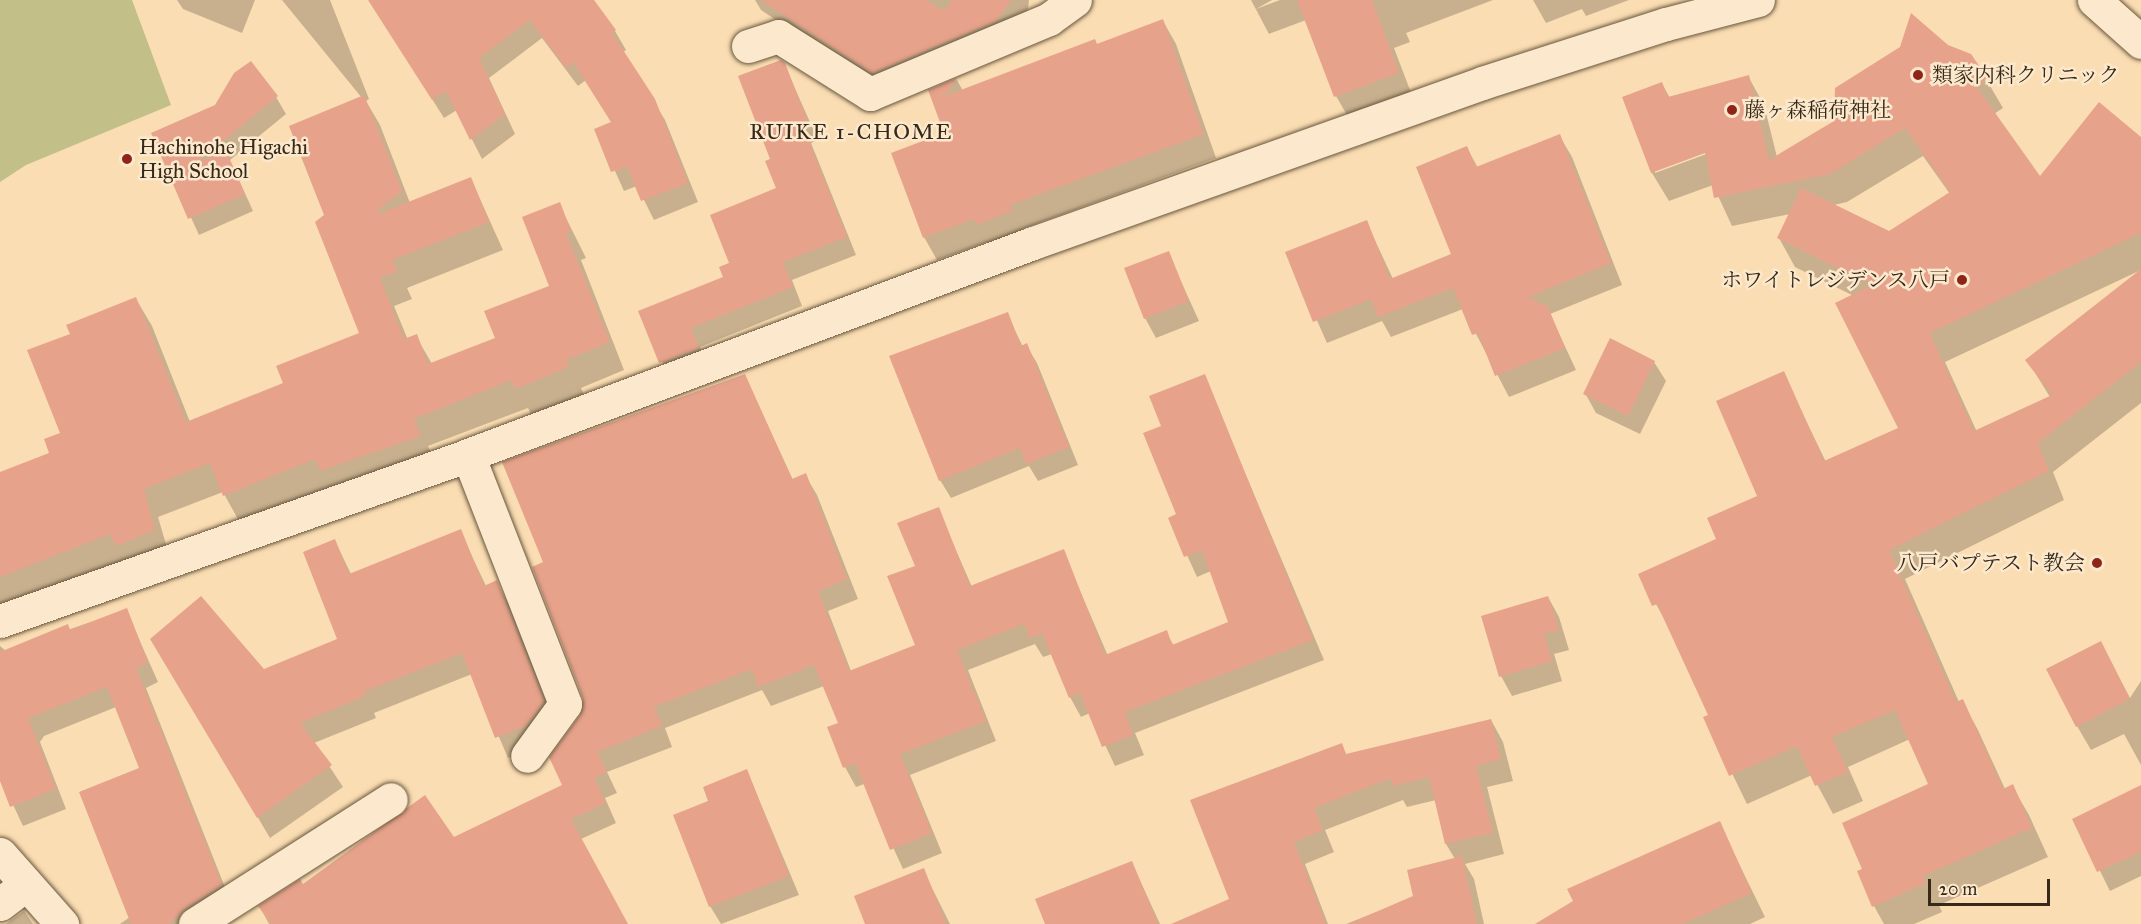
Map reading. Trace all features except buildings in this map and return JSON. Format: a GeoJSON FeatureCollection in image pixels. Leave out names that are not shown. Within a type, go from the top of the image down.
{"type":"FeatureCollection","features":[{"type":"Feature","properties":{"kind":"street"},"geometry":{"type":"LineString","coordinates":[[748,46],[778,36],[870,94],[1049,19],[1075,0]]}},
{"type":"Feature","properties":{"kind":"street"},"geometry":{"type":"LineString","coordinates":[[0,621],[468,455],[1022,247],[1482,83],[1666,24],[1758,0]]}},
{"type":"Feature","properties":{"kind":"street"},"geometry":{"type":"LineString","coordinates":[[2094,0],[2141,42]]}},
{"type":"Feature","properties":{"kind":"street"},"geometry":{"type":"LineString","coordinates":[[468,455],[565,704],[527,756]]}},
{"type":"Feature","properties":{"kind":"street"},"geometry":{"type":"LineString","coordinates":[[195,924],[391,800]]}},
{"type":"Feature","properties":{"kind":"street"},"geometry":{"type":"LineString","coordinates":[[0,854],[63,924]]}},
{"type":"Feature","properties":{"kind":"street"},"geometry":{"type":"LineString","coordinates":[[0,904],[26,885]]}},
{"type":"Feature","properties":{"kind":"shaded area"},"geometry":{"type":"Polygon","coordinates":[[[0,0],[132,0],[171,105],[26,165],[0,182],[0,0]]]}},
{"type":"Feature","properties":{"kind":"place","name":"類家内科クリニック"},"geometry":{"type":"Point","coordinates":[1918,75]}},
{"type":"Feature","properties":{"kind":"place","name":"藤ヶ森稲荷神社"},"geometry":{"type":"Point","coordinates":[1732,110]}},
{"type":"Feature","properties":{"kind":"place","name":"Hachinohe Higachi High School"},"geometry":{"type":"Point","coordinates":[127,159]}},
{"type":"Feature","properties":{"kind":"place","name":"ホワイトレジデンス八戸"},"geometry":{"type":"Point","coordinates":[1962,280]}},
{"type":"Feature","properties":{"kind":"place","name":"八戸バプテスト教会"},"geometry":{"type":"Point","coordinates":[2097,563]}},
{"type":"Feature","properties":{"kind":"district","name":"RUIKE 1-CHOME"},"geometry":{"type":"Point","coordinates":[851,132]}}]}
